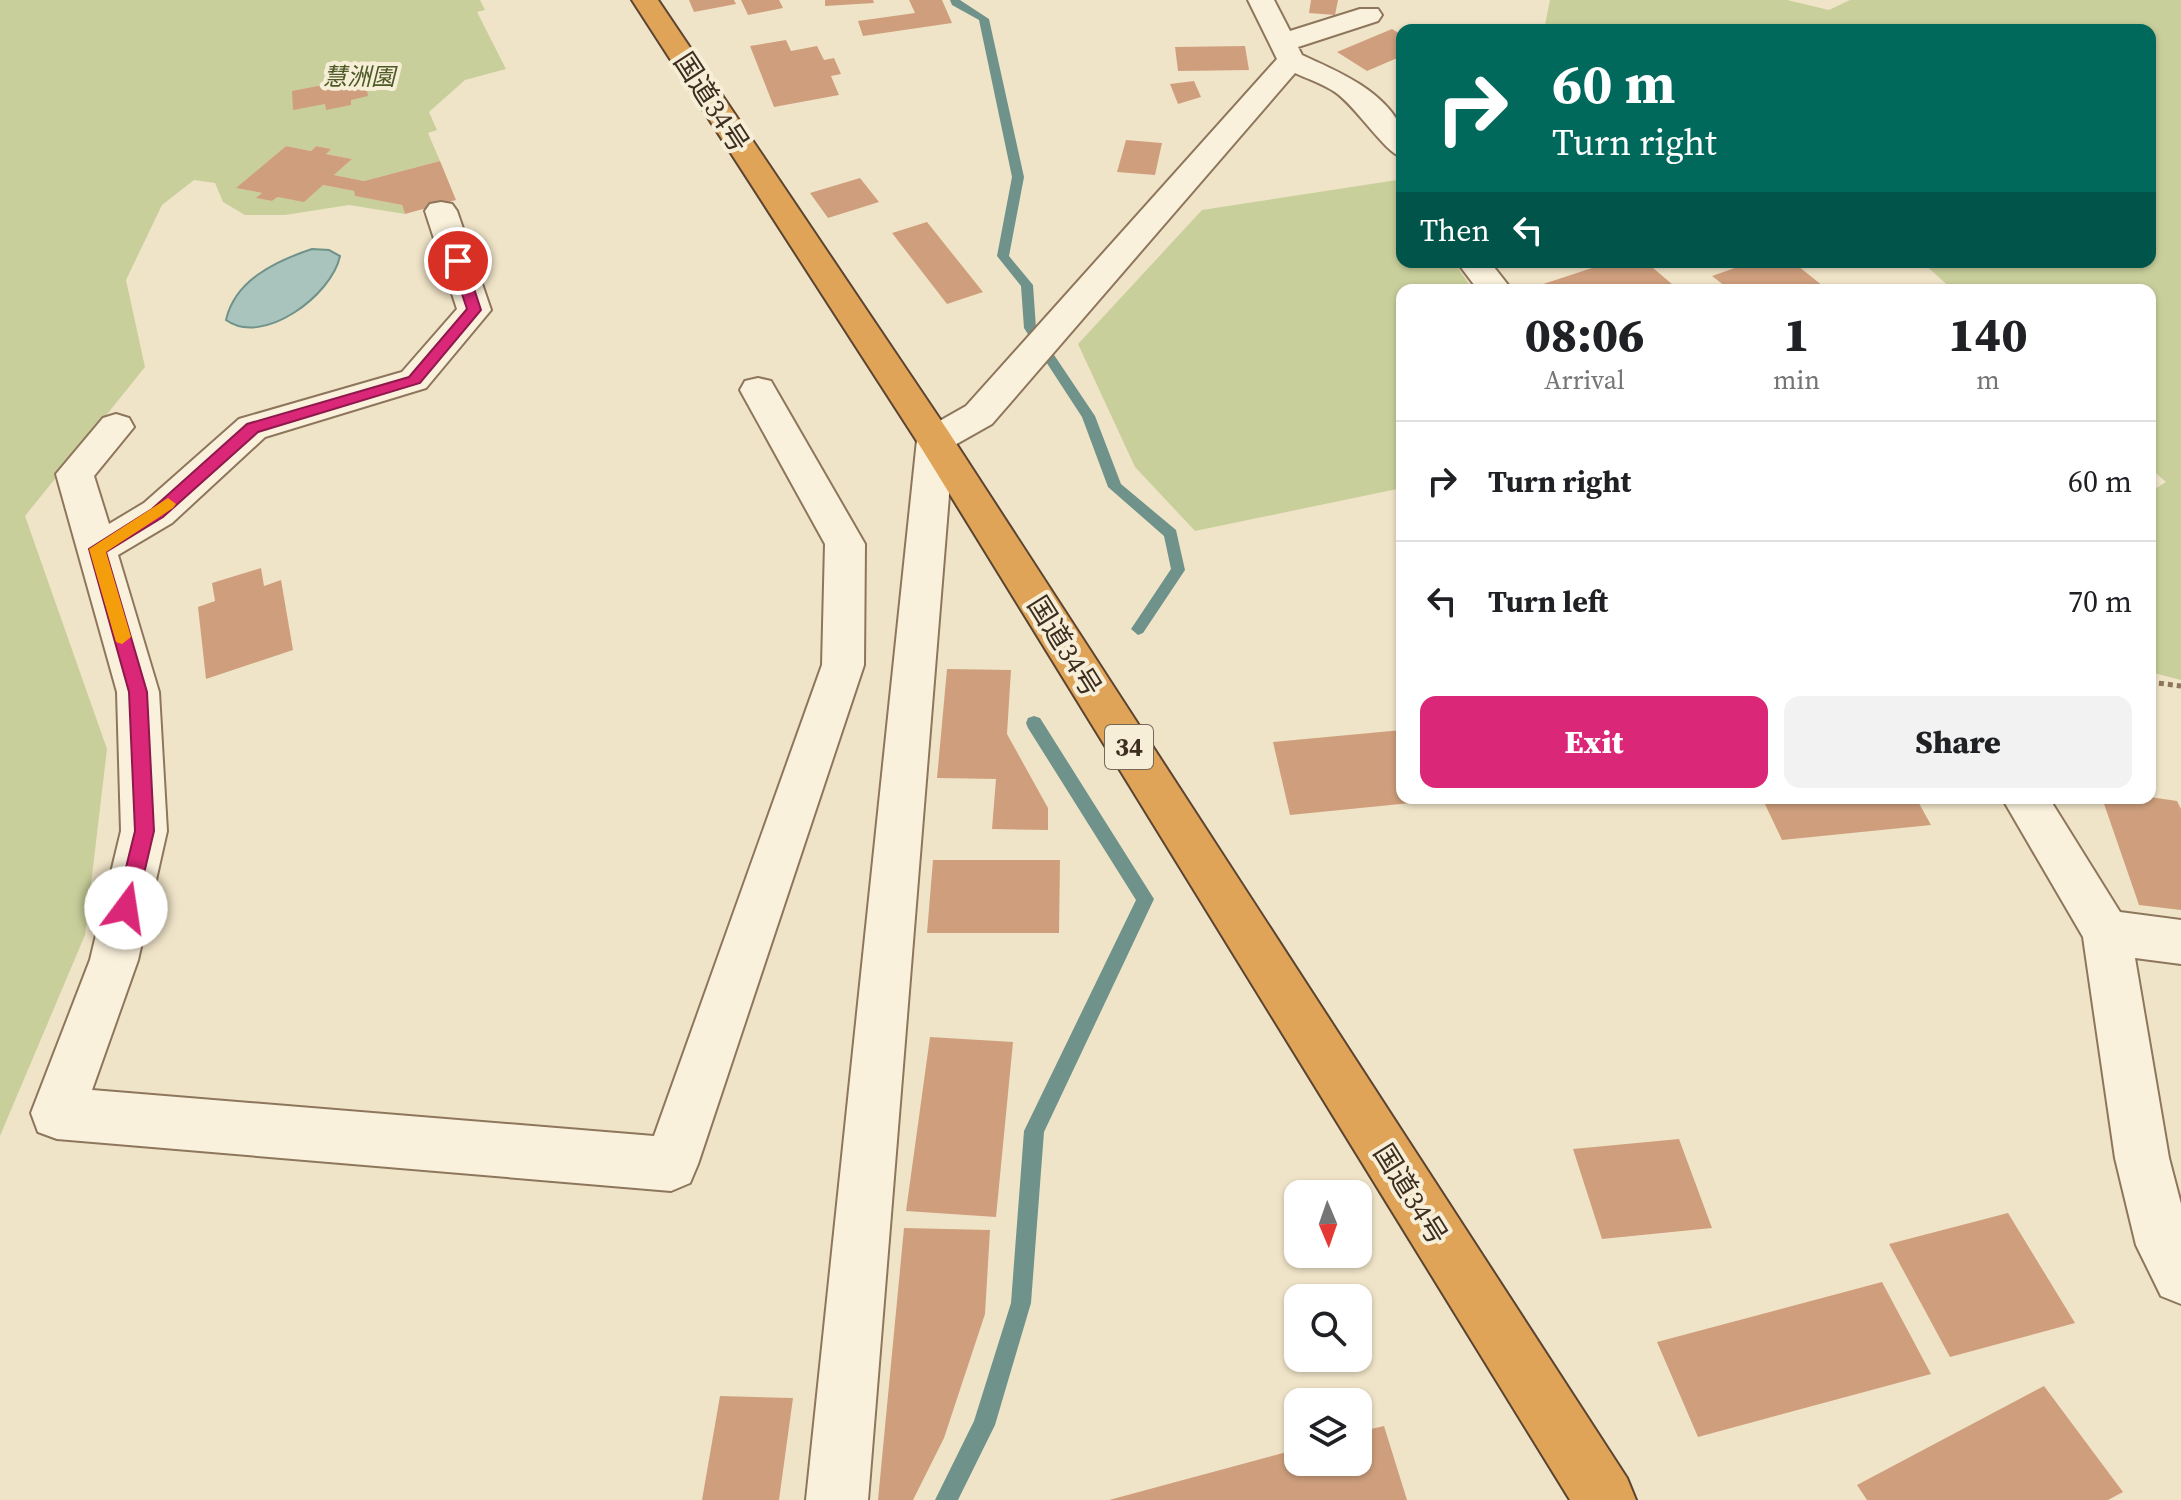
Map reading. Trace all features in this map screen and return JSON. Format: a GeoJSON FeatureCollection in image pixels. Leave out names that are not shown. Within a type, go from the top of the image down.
{"type":"FeatureCollection","features":[{"type":"Feature","properties":{"kind":"highway","name":"国道34号"},"geometry":{"type":"LineString","coordinates":[[645,0],[935,440],[1605,1500]]}},
{"type":"Feature","properties":{"kind":"street"},"geometry":{"type":"LineString","coordinates":[[1261,0],[1287,52],[1345,86],[1378,116],[1396,140]]}},
{"type":"Feature","properties":{"kind":"street"},"geometry":{"type":"LineString","coordinates":[[837,1500],[935,440],[979,415],[1056,328],[1287,52],[1369,15]]}},
{"type":"Feature","properties":{"kind":"street"},"geometry":{"type":"LineString","coordinates":[[97,549],[158,513],[252,428],[414,380],[474,310],[441,211]]}},
{"type":"Feature","properties":{"kind":"street"},"geometry":{"type":"LineString","coordinates":[[116,427],[75,474],[138,692],[144,831],[114,960],[57,1113],[671,1164],[843,665],[845,544],[758,390]]}},
{"type":"Feature","properties":{"kind":"street"},"geometry":{"type":"LineString","coordinates":[[2029,804],[2106,932],[2142,1158],[2164,1245],[2181,1276]]}},
{"type":"Feature","properties":{"kind":"street"},"geometry":{"type":"LineString","coordinates":[[2106,932],[2181,942]]}},
{"type":"Feature","properties":{"kind":"path"},"geometry":{"type":"LineString","coordinates":[[2156,683],[2181,686]]}},
{"type":"Feature","properties":{"kind":"green space","name":"慧洲園"},"geometry":{"type":"Polygon","coordinates":[[[0,0],[480,0],[485,10],[477,12],[506,69],[465,80],[429,112],[437,130],[428,133],[440,161],[364,181],[334,175],[352,159],[326,154],[330,149],[316,146],[311,151],[286,146],[237,188],[262,193],[257,198],[272,201],[323,185],[354,191],[356,196],[402,205],[405,214],[349,205],[285,215],[245,215],[223,202],[215,183],[194,180],[162,205],[126,280],[145,367],[25,516],[107,749],[85,935],[0,1136],[0,0]]]}},
{"type":"Feature","properties":{"kind":"green space"},"geometry":{"type":"Polygon","coordinates":[[[1550,0],[1787,0],[1829,10],[1850,0],[2181,0],[2181,680],[2156,674],[2156,488],[2166,482],[2156,473],[2156,284],[1946,284],[1929,268],[2156,268],[2156,24],[1545,24],[1550,0]]]}},
{"type":"Feature","properties":{"kind":"green space"},"geometry":{"type":"Polygon","coordinates":[[[1396,180],[1396,268],[1458,268],[1469,284],[1396,284],[1396,489],[1195,531],[1135,467],[1078,344],[1202,210],[1396,180]]]}},
{"type":"Feature","properties":{"kind":"water"},"geometry":{"type":"Polygon","coordinates":[[[312,249],[329,250],[340,256],[324,286],[310,301],[276,322],[258,327],[241,327],[226,320],[238,294],[248,283],[271,266],[312,249]]]}},
{"type":"Feature","properties":{"kind":"building"},"geometry":{"type":"Polygon","coordinates":[[[689,0],[734,0],[736,4],[694,12],[689,0]]]}},
{"type":"Feature","properties":{"kind":"building"},"geometry":{"type":"Polygon","coordinates":[[[741,0],[779,0],[783,8],[748,15],[741,0]]]}},
{"type":"Feature","properties":{"kind":"building"},"geometry":{"type":"Polygon","coordinates":[[[825,0],[873,0],[874,3],[825,6],[825,0]]]}},
{"type":"Feature","properties":{"kind":"building"},"geometry":{"type":"Polygon","coordinates":[[[909,0],[942,0],[952,23],[863,36],[858,21],[915,13],[909,0]]]}},
{"type":"Feature","properties":{"kind":"building"},"geometry":{"type":"Polygon","coordinates":[[[1311,0],[1338,0],[1335,15],[1309,13],[1311,0]]]}},
{"type":"Feature","properties":{"kind":"building"},"geometry":{"type":"Polygon","coordinates":[[[1392,29],[1396,31],[1396,59],[1367,71],[1337,52],[1392,29]]]}},
{"type":"Feature","properties":{"kind":"building"},"geometry":{"type":"Polygon","coordinates":[[[786,40],[791,51],[817,46],[824,60],[834,58],[841,74],[831,76],[839,95],[774,107],[750,46],[786,40]]]}},
{"type":"Feature","properties":{"kind":"building"},"geometry":{"type":"Polygon","coordinates":[[[1245,46],[1249,70],[1178,71],[1175,47],[1245,46]]]}},
{"type":"Feature","properties":{"kind":"building"},"geometry":{"type":"Polygon","coordinates":[[[349,80],[350,87],[366,85],[368,96],[351,100],[351,105],[326,110],[325,104],[293,110],[292,91],[349,80]]]}},
{"type":"Feature","properties":{"kind":"building"},"geometry":{"type":"Polygon","coordinates":[[[1194,81],[1201,97],[1178,104],[1170,84],[1194,81]]]}},
{"type":"Feature","properties":{"kind":"building"},"geometry":{"type":"Polygon","coordinates":[[[1126,140],[1162,143],[1155,175],[1117,172],[1126,140]]]}},
{"type":"Feature","properties":{"kind":"building"},"geometry":{"type":"Polygon","coordinates":[[[286,146],[311,151],[316,146],[331,149],[326,154],[352,159],[334,175],[364,181],[440,161],[456,200],[405,214],[402,205],[355,196],[354,191],[323,185],[304,202],[278,197],[272,201],[256,198],[262,193],[236,188],[286,146]]]}},
{"type":"Feature","properties":{"kind":"building"},"geometry":{"type":"Polygon","coordinates":[[[860,178],[879,202],[828,218],[810,193],[860,178]]]}},
{"type":"Feature","properties":{"kind":"building"},"geometry":{"type":"Polygon","coordinates":[[[927,222],[983,292],[947,304],[892,233],[927,222]]]}},
{"type":"Feature","properties":{"kind":"building"},"geometry":{"type":"Polygon","coordinates":[[[1592,268],[1653,268],[1672,284],[1543,284],[1592,268]]]}},
{"type":"Feature","properties":{"kind":"building"},"geometry":{"type":"Polygon","coordinates":[[[1735,268],[1800,268],[1820,284],[1722,284],[1712,276],[1735,268]]]}},
{"type":"Feature","properties":{"kind":"building"},"geometry":{"type":"Polygon","coordinates":[[[261,568],[264,586],[281,580],[293,650],[206,679],[198,607],[215,601],[212,583],[261,568]]]}},
{"type":"Feature","properties":{"kind":"building"},"geometry":{"type":"Polygon","coordinates":[[[947,669],[1011,670],[1007,734],[1048,808],[1048,830],[992,829],[996,779],[937,778],[947,669]]]}},
{"type":"Feature","properties":{"kind":"building"},"geometry":{"type":"Polygon","coordinates":[[[1396,731],[1396,804],[1401,804],[1290,815],[1273,742],[1396,731]]]}},
{"type":"Feature","properties":{"kind":"building"},"geometry":{"type":"Polygon","coordinates":[[[2156,798],[2177,801],[2181,809],[2181,910],[2139,905],[2104,804],[2156,804],[2156,798]]]}},
{"type":"Feature","properties":{"kind":"building"},"geometry":{"type":"Polygon","coordinates":[[[1765,804],[1919,804],[1931,825],[1782,840],[1765,804]]]}},
{"type":"Feature","properties":{"kind":"building"},"geometry":{"type":"Polygon","coordinates":[[[933,860],[1060,860],[1059,933],[927,933],[933,860]]]}},
{"type":"Feature","properties":{"kind":"building"},"geometry":{"type":"Polygon","coordinates":[[[930,1037],[1013,1042],[996,1217],[906,1211],[930,1037]]]}},
{"type":"Feature","properties":{"kind":"building"},"geometry":{"type":"Polygon","coordinates":[[[1679,1139],[1712,1228],[1602,1239],[1573,1149],[1679,1139]]]}},
{"type":"Feature","properties":{"kind":"building"},"geometry":{"type":"Polygon","coordinates":[[[2008,1213],[2075,1323],[1950,1357],[1889,1244],[2008,1213]]]}},
{"type":"Feature","properties":{"kind":"building"},"geometry":{"type":"Polygon","coordinates":[[[904,1228],[990,1230],[985,1314],[944,1438],[913,1500],[878,1500],[904,1228]]]}},
{"type":"Feature","properties":{"kind":"building"},"geometry":{"type":"Polygon","coordinates":[[[1882,1282],[1931,1374],[1698,1437],[1657,1342],[1882,1282]]]}},
{"type":"Feature","properties":{"kind":"building"},"geometry":{"type":"Polygon","coordinates":[[[2044,1386],[2123,1492],[2108,1500],[1867,1500],[1857,1485],[2044,1386]]]}},
{"type":"Feature","properties":{"kind":"building"},"geometry":{"type":"Polygon","coordinates":[[[720,1396],[793,1398],[779,1500],[702,1500],[720,1396]]]}},
{"type":"Feature","properties":{"kind":"building"},"geometry":{"type":"Polygon","coordinates":[[[1384,1426],[1407,1500],[1109,1500],[1284,1453],[1284,1476],[1372,1476],[1372,1429],[1384,1426]]]}},
{"type":"Feature","properties":{"kind":"waterway"},"geometry":{"type":"LineString","coordinates":[[955,0],[955,3],[984,19],[1018,177],[1003,256],[1027,285],[1030,328],[1088,416],[1115,487],[1171,534],[1178,570],[1138,629]]}},
{"type":"Feature","properties":{"kind":"waterway"},"geometry":{"type":"LineString","coordinates":[[946,1500],[984,1425],[1021,1303],[1034,1131],[1145,899],[1034,723]]}},
{"type":"Feature","properties":{"kind":"slow traffic"},"geometry":{"type":"LineString","coordinates":[[122,637],[97,549],[168,504]]}},
{"type":"Feature","properties":{"kind":"route"},"geometry":{"type":"LineString","coordinates":[[126,908],[144,831],[138,692],[97,549],[158,513],[252,428],[414,380],[474,310],[458,261]]}}]}
